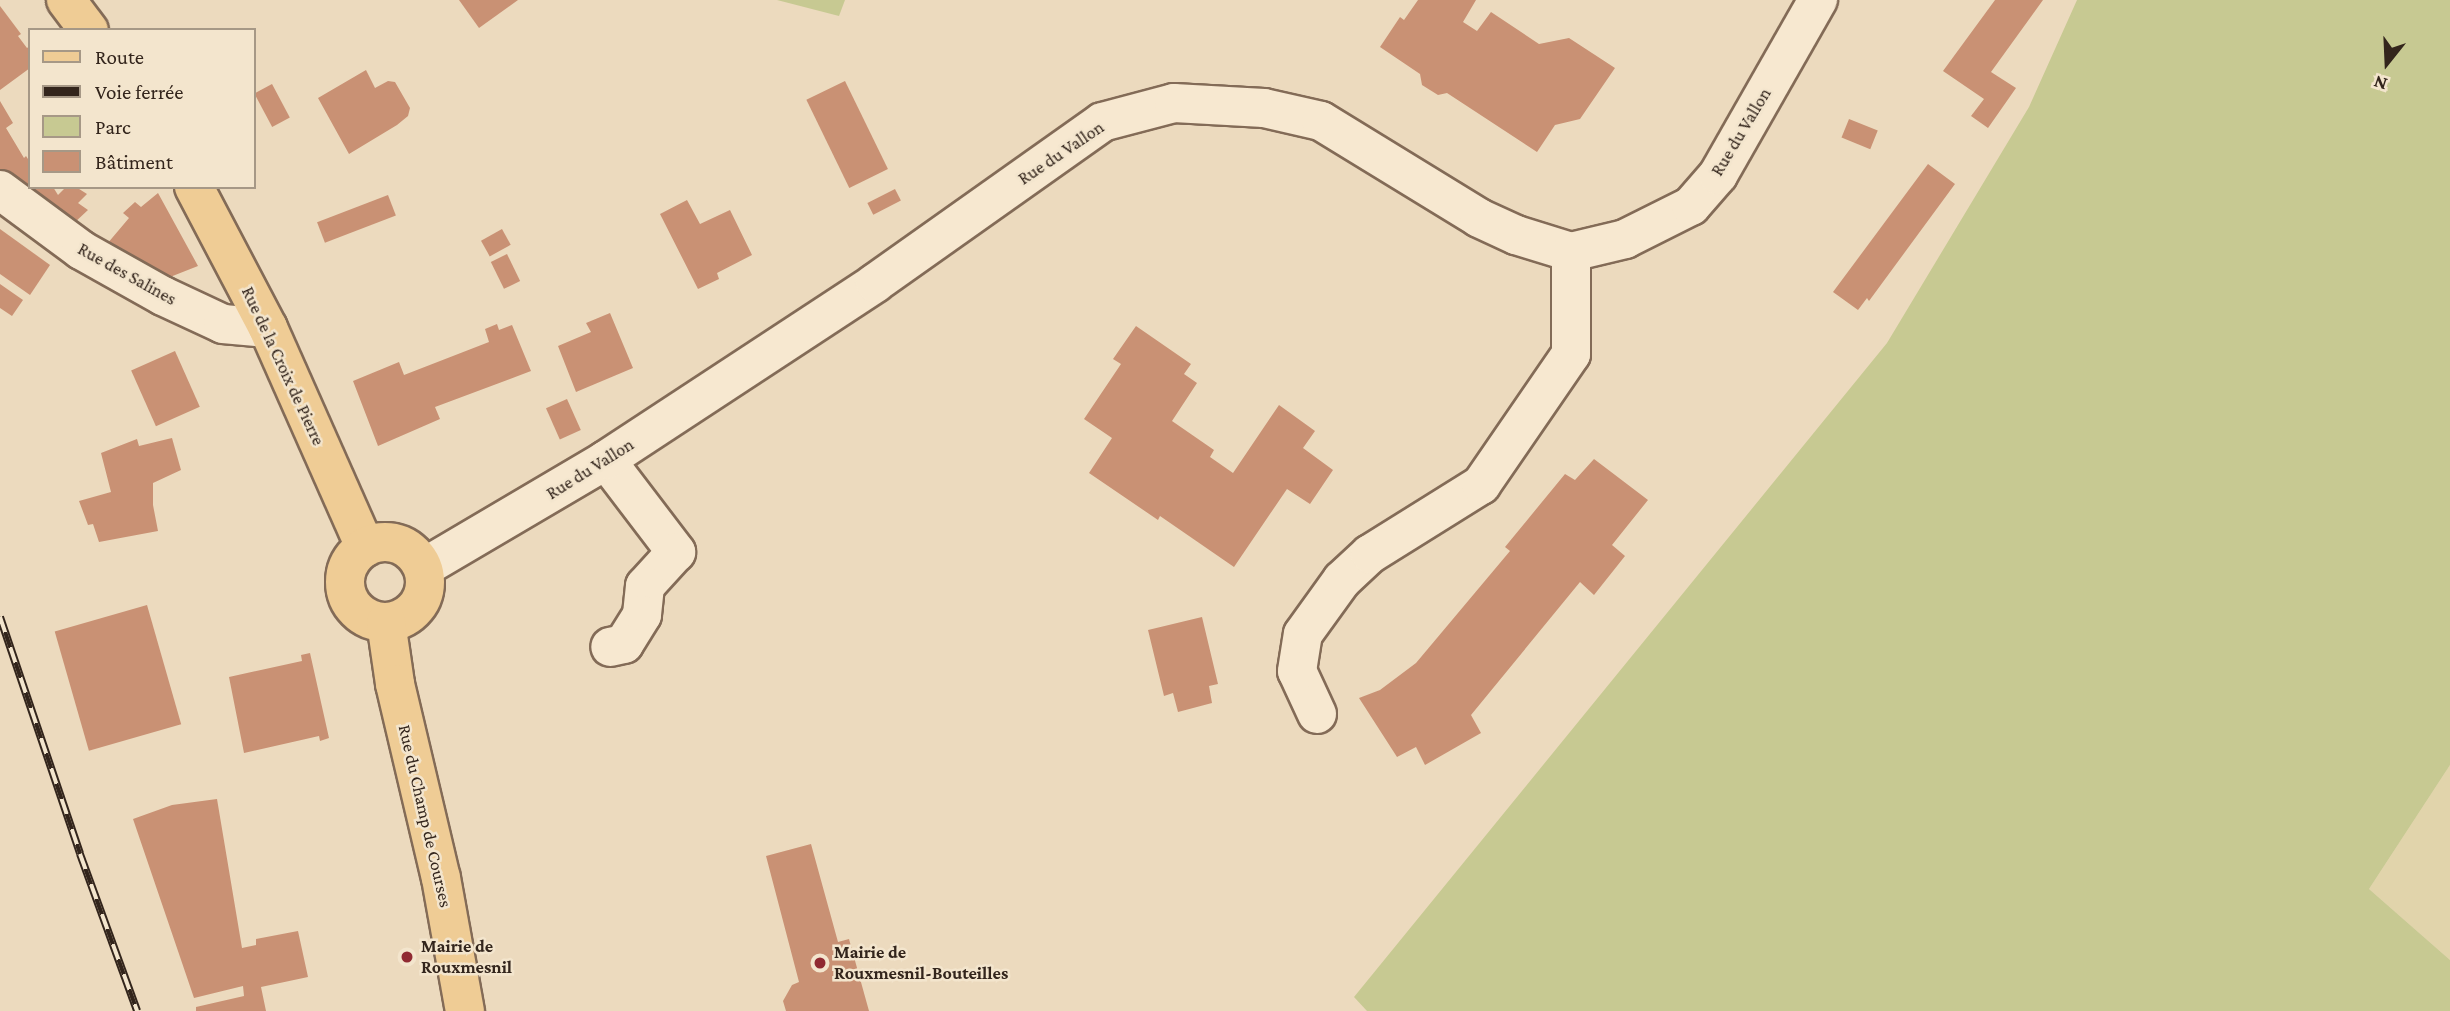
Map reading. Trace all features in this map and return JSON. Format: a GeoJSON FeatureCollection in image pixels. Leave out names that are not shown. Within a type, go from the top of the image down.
{"type":"FeatureCollection","features":[{"type":"Feature","properties":{"kind":"main road"},"geometry":{"type":"LineString","coordinates":[[66,0],[87,28]]}},
{"type":"Feature","properties":{"kind":"main road","name":"Rue de la Croix de Pierre"},"geometry":{"type":"LineString","coordinates":[[195,189],[268,328],[365,547]]}},
{"type":"Feature","properties":{"kind":"main road"},"geometry":{"type":"LineString","coordinates":[[378,542],[392,542],[416,556],[423,568],[424,593],[418,604],[410,613],[386,622],[362,614],[352,605],[346,593],[348,567],[365,547],[378,542]]}},
{"type":"Feature","properties":{"kind":"main road","name":"Rue du Champ de Courses"},"geometry":{"type":"LineString","coordinates":[[386,622],[395,684],[441,878],[465,1011]]}},
{"type":"Feature","properties":{"kind":"street","name":"Rue du Vallon"},"geometry":{"type":"LineString","coordinates":[[423,568],[606,460],[875,283],[1102,122],[1174,103],[1264,108],[1321,121],[1479,218],[1516,235],[1571,252],[1625,239],[1690,206],[1718,175],[1818,0]]}},
{"type":"Feature","properties":{"kind":"street","name":"Rue des Salines"},"geometry":{"type":"LineString","coordinates":[[0,190],[80,250],[163,296],[223,324],[268,328]]}},
{"type":"Feature","properties":{"kind":"street"},"geometry":{"type":"LineString","coordinates":[[1317,714],[1297,671],[1303,634],[1342,580],[1370,554],[1481,485],[1571,354],[1571,252]]}},
{"type":"Feature","properties":{"kind":"street"},"geometry":{"type":"LineString","coordinates":[[606,460],[676,552],[645,586],[642,615],[624,644],[610,647]]}},
{"type":"Feature","properties":{"kind":"shaded area"},"geometry":{"type":"Polygon","coordinates":[[[2450,765],[2450,960],[2369,889],[2450,765]]]}},
{"type":"Feature","properties":{"kind":"green space"},"geometry":{"type":"Polygon","coordinates":[[[777,0],[845,0],[839,16],[777,0]]]}},
{"type":"Feature","properties":{"kind":"green space"},"geometry":{"type":"Polygon","coordinates":[[[2077,0],[2450,0],[2450,765],[2369,889],[2450,960],[2450,1011],[1367,1011],[1354,997],[1887,343],[2029,107],[2077,0]]]}},
{"type":"Feature","properties":{"kind":"building"},"geometry":{"type":"Polygon","coordinates":[[[459,0],[518,0],[479,28],[459,0]]]}},
{"type":"Feature","properties":{"kind":"building"},"geometry":{"type":"Polygon","coordinates":[[[1418,0],[1476,0],[1463,22],[1477,31],[1491,12],[1539,44],[1569,38],[1615,68],[1580,119],[1555,125],[1537,152],[1447,93],[1438,95],[1422,85],[1420,74],[1380,47],[1400,17],[1404,20],[1418,0]]]}},
{"type":"Feature","properties":{"kind":"building"},"geometry":{"type":"Polygon","coordinates":[[[1995,0],[2043,0],[1991,72],[2016,88],[1988,128],[1971,116],[1984,99],[1943,71],[1995,0]]]}},
{"type":"Feature","properties":{"kind":"building"},"geometry":{"type":"Polygon","coordinates":[[[0,6],[28,47],[28,69],[0,90],[0,6]]]}},
{"type":"Feature","properties":{"kind":"building"},"geometry":{"type":"Polygon","coordinates":[[[366,70],[375,88],[388,81],[395,82],[410,108],[408,116],[397,125],[349,154],[318,98],[366,70]]]}},
{"type":"Feature","properties":{"kind":"building"},"geometry":{"type":"Polygon","coordinates":[[[845,81],[888,169],[849,188],[806,100],[845,81]]]}},
{"type":"Feature","properties":{"kind":"building"},"geometry":{"type":"Polygon","coordinates":[[[272,84],[290,118],[272,127],[256,97],[256,93],[272,84]]]}},
{"type":"Feature","properties":{"kind":"building"},"geometry":{"type":"Polygon","coordinates":[[[0,101],[13,123],[6,128],[24,158],[26,156],[28,159],[28,189],[54,189],[58,195],[64,189],[79,189],[87,194],[78,203],[88,210],[73,224],[0,177],[0,101]]]}},
{"type":"Feature","properties":{"kind":"building"},"geometry":{"type":"Polygon","coordinates":[[[1849,119],[1878,131],[1870,149],[1842,138],[1849,119]]]}},
{"type":"Feature","properties":{"kind":"building"},"geometry":{"type":"Polygon","coordinates":[[[1928,164],[1955,184],[1869,301],[1867,298],[1858,310],[1833,292],[1928,164]]]}},
{"type":"Feature","properties":{"kind":"building"},"geometry":{"type":"Polygon","coordinates":[[[895,189],[901,201],[873,215],[867,203],[895,189]]]}},
{"type":"Feature","properties":{"kind":"building"},"geometry":{"type":"Polygon","coordinates":[[[158,193],[198,266],[165,279],[107,244],[129,218],[123,213],[135,202],[141,207],[158,193]]]}},
{"type":"Feature","properties":{"kind":"building"},"geometry":{"type":"Polygon","coordinates":[[[388,195],[396,216],[325,243],[317,222],[388,195]]]}},
{"type":"Feature","properties":{"kind":"building"},"geometry":{"type":"Polygon","coordinates":[[[687,200],[700,224],[730,210],[752,255],[717,273],[719,279],[698,289],[660,214],[687,200]]]}},
{"type":"Feature","properties":{"kind":"building"},"geometry":{"type":"Polygon","coordinates":[[[0,229],[50,265],[30,295],[0,274],[0,229]]]}},
{"type":"Feature","properties":{"kind":"building"},"geometry":{"type":"Polygon","coordinates":[[[502,229],[511,245],[490,256],[481,241],[502,229]]]}},
{"type":"Feature","properties":{"kind":"building"},"geometry":{"type":"Polygon","coordinates":[[[507,254],[520,281],[504,289],[491,262],[507,254]]]}},
{"type":"Feature","properties":{"kind":"building"},"geometry":{"type":"Polygon","coordinates":[[[0,284],[23,300],[12,316],[0,308],[0,284]]]}},
{"type":"Feature","properties":{"kind":"building"},"geometry":{"type":"Polygon","coordinates":[[[610,313],[633,368],[576,392],[558,346],[591,332],[586,323],[610,313]]]}},
{"type":"Feature","properties":{"kind":"building"},"geometry":{"type":"Polygon","coordinates":[[[497,324],[499,330],[512,325],[531,371],[435,407],[440,419],[378,446],[353,381],[399,362],[404,375],[489,342],[485,329],[497,324]]]}},
{"type":"Feature","properties":{"kind":"building"},"geometry":{"type":"Polygon","coordinates":[[[1136,326],[1191,364],[1184,374],[1197,383],[1172,421],[1214,450],[1210,457],[1233,473],[1279,405],[1315,431],[1303,448],[1333,470],[1310,504],[1287,489],[1234,567],[1160,516],[1158,520],[1089,473],[1112,438],[1084,419],[1121,364],[1113,359],[1136,326]]]}},
{"type":"Feature","properties":{"kind":"building"},"geometry":{"type":"Polygon","coordinates":[[[175,351],[200,407],[156,426],[131,371],[175,351]]]}},
{"type":"Feature","properties":{"kind":"building"},"geometry":{"type":"Polygon","coordinates":[[[567,399],[581,430],[560,439],[546,408],[567,399]]]}},
{"type":"Feature","properties":{"kind":"building"},"geometry":{"type":"Polygon","coordinates":[[[172,438],[181,470],[153,483],[153,505],[158,531],[99,542],[93,524],[88,525],[79,501],[111,492],[101,453],[137,439],[139,446],[172,438]]]}},
{"type":"Feature","properties":{"kind":"building"},"geometry":{"type":"Polygon","coordinates":[[[1594,459],[1648,500],[1612,545],[1625,556],[1594,595],[1580,582],[1471,715],[1481,733],[1425,765],[1416,747],[1397,757],[1359,698],[1380,690],[1416,663],[1510,551],[1505,547],[1565,474],[1575,480],[1594,459]]]}},
{"type":"Feature","properties":{"kind":"building"},"geometry":{"type":"Polygon","coordinates":[[[147,605],[181,724],[89,751],[55,631],[147,605]]]}},
{"type":"Feature","properties":{"kind":"building"},"geometry":{"type":"Polygon","coordinates":[[[1202,617],[1218,684],[1209,686],[1212,703],[1178,712],[1173,693],[1164,696],[1148,630],[1202,617]]]}},
{"type":"Feature","properties":{"kind":"building"},"geometry":{"type":"Polygon","coordinates":[[[310,653],[329,738],[320,741],[319,736],[244,753],[229,677],[302,661],[301,655],[310,653]]]}},
{"type":"Feature","properties":{"kind":"building"},"geometry":{"type":"Polygon","coordinates":[[[217,799],[242,948],[256,945],[256,939],[298,931],[308,977],[261,987],[266,1011],[196,1011],[196,1007],[244,996],[243,986],[194,998],[133,819],[172,805],[217,799]]]}},
{"type":"Feature","properties":{"kind":"building"},"geometry":{"type":"Polygon","coordinates":[[[811,844],[838,942],[849,939],[869,1011],[786,1011],[783,1001],[792,985],[799,982],[766,856],[811,844]]]}},
{"type":"Feature","properties":{"kind":"railway"},"geometry":{"type":"LineString","coordinates":[[0,617],[80,854],[137,1011]]}},
{"type":"Feature","properties":{"kind":"place","name":"Mairie de Rouxmesnil"},"geometry":{"type":"Point","coordinates":[407,957]}},
{"type":"Feature","properties":{"kind":"place","name":"Mairie de Rouxmesnil-Bouteilles"},"geometry":{"type":"Point","coordinates":[820,963]}}]}
